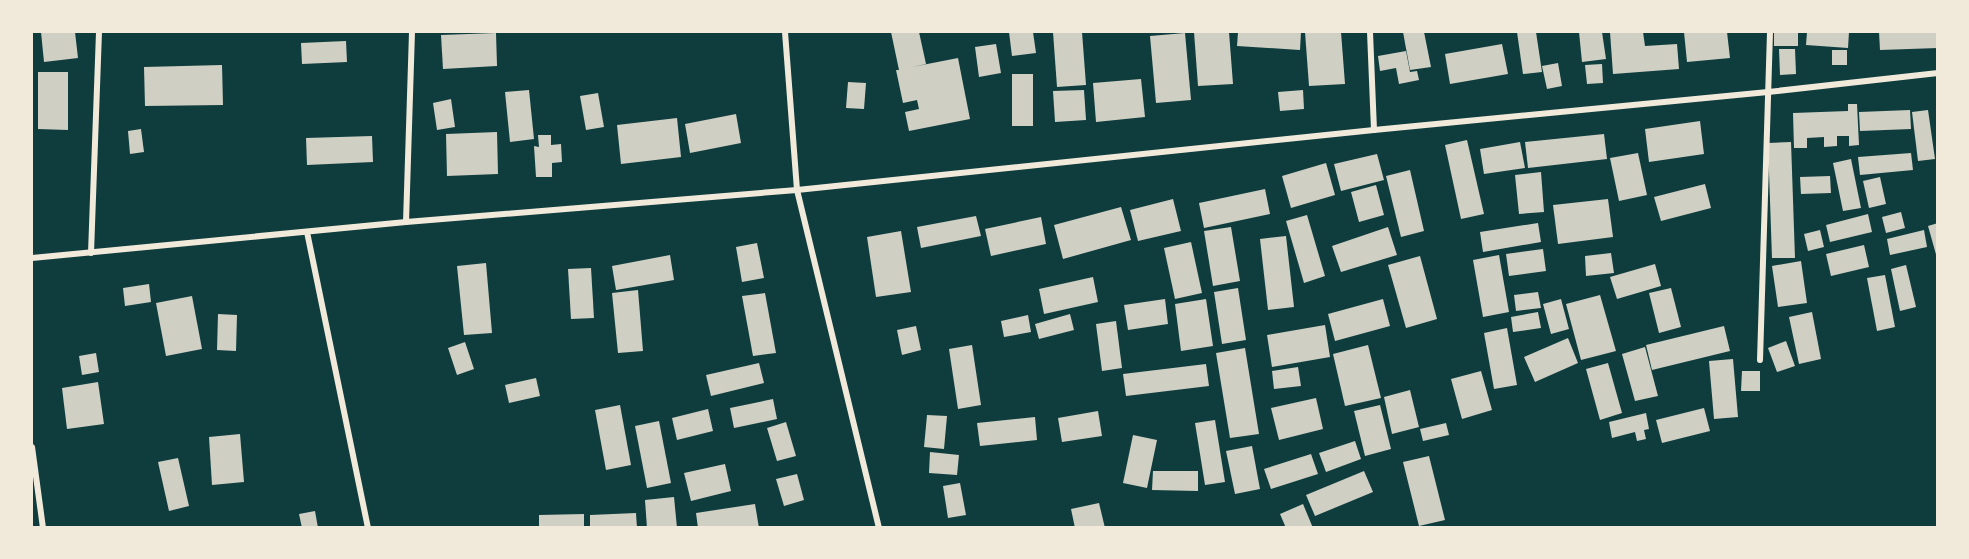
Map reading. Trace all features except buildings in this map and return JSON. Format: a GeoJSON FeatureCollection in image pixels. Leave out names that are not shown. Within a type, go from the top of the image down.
{"type":"FeatureCollection","features":[{"type":"Feature","properties":{"kind":"street"},"geometry":{"type":"LineString","coordinates":[[91,253],[99,32]]}},
{"type":"Feature","properties":{"kind":"street"},"geometry":{"type":"LineString","coordinates":[[406,222],[412,32]]}},
{"type":"Feature","properties":{"kind":"street"},"geometry":{"type":"LineString","coordinates":[[785,32],[797,190],[879,528]]}},
{"type":"Feature","properties":{"kind":"street"},"geometry":{"type":"LineString","coordinates":[[1370,32],[1374,130]]}},
{"type":"Feature","properties":{"kind":"street"},"geometry":{"type":"LineString","coordinates":[[1760,360],[1770,32]]}},
{"type":"Feature","properties":{"kind":"street"},"geometry":{"type":"LineString","coordinates":[[32,258],[406,222],[797,190],[1938,73]]}},
{"type":"Feature","properties":{"kind":"street"},"geometry":{"type":"LineString","coordinates":[[307,232],[368,528]]}},
{"type":"Feature","properties":{"kind":"street"},"geometry":{"type":"LineString","coordinates":[[32,447],[43,528]]}}]}
